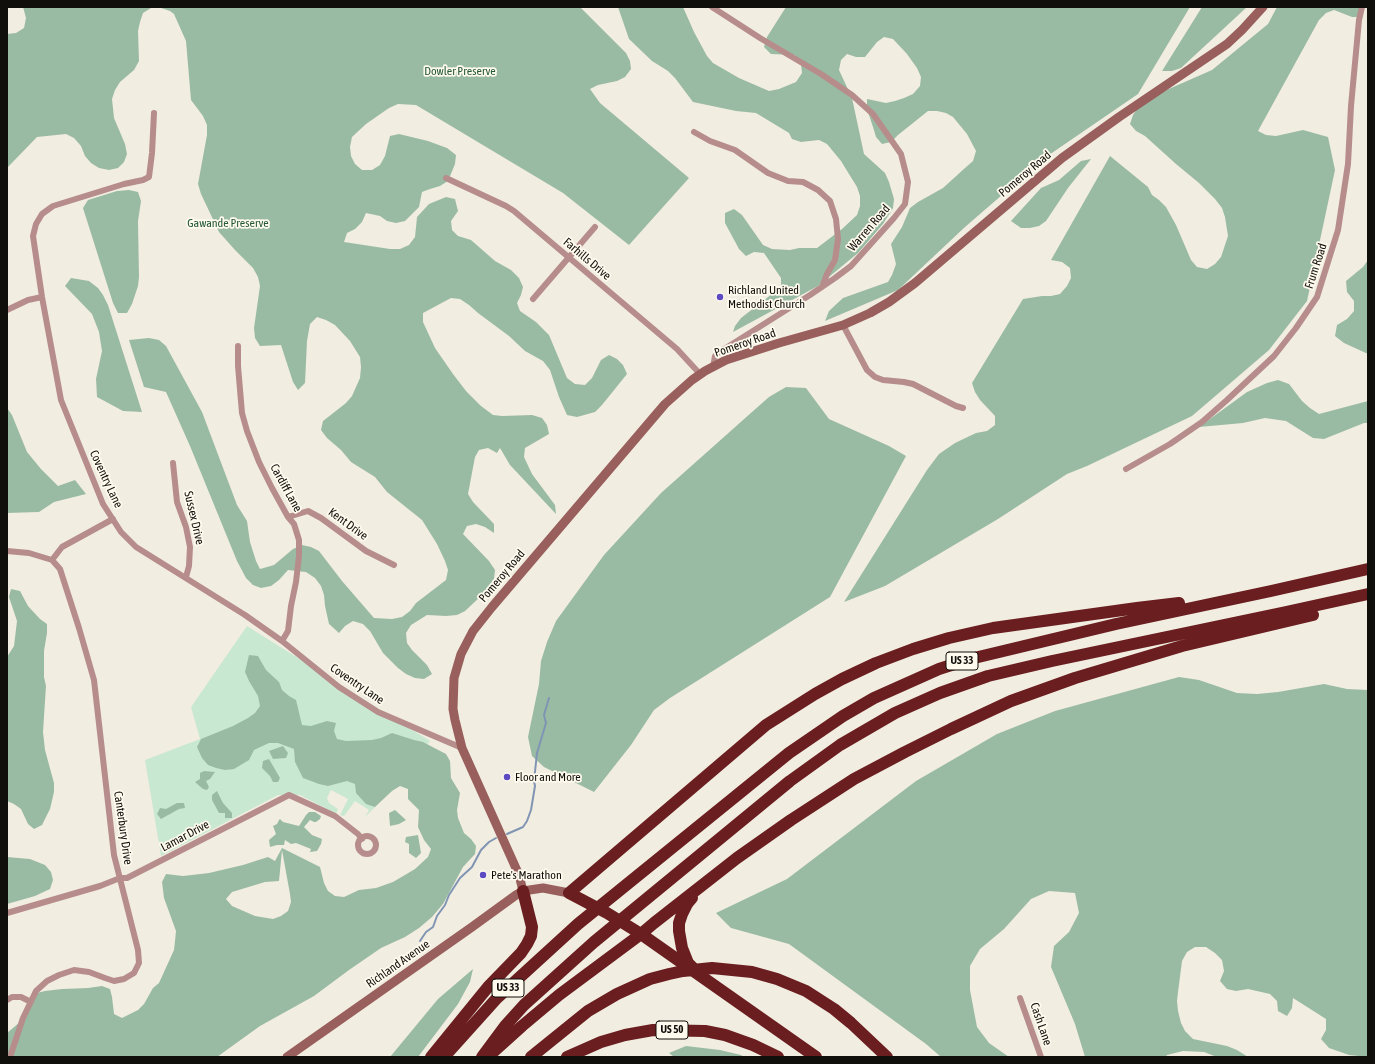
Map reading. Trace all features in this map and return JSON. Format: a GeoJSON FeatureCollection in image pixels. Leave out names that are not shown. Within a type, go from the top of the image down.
{"type":"FeatureCollection","features":[{"type":"Feature","properties":{"kind":"highway","name":"US 33"},"geometry":{"type":"LineString","coordinates":[[444,1057],[497,998],[578,924],[789,753],[874,698],[938,669],[970,659],[1116,624],[1278,590],[1368,569]]}},
{"type":"Feature","properties":{"kind":"highway","name":"US 33"},"geometry":{"type":"LineString","coordinates":[[482,1057],[505,1026],[524,1005],[594,942],[790,781],[821,758],[869,728],[912,705],[940,693],[988,676],[1368,594]]}},
{"type":"Feature","properties":{"kind":"highway"},"geometry":{"type":"LineString","coordinates":[[816,1057],[641,934],[607,913],[569,893],[766,725],[815,694],[876,663],[913,649],[949,638],[993,628],[1137,608],[1236,598]]}},
{"type":"Feature","properties":{"kind":"highway"},"geometry":{"type":"LineString","coordinates":[[489,1057],[502,1042],[538,1012],[603,961],[641,934],[658,919],[737,858],[791,820],[854,779],[951,728],[1012,702],[1075,678],[1137,658],[1368,601]]}},
{"type":"Feature","properties":{"kind":"highway"},"geometry":{"type":"LineString","coordinates":[[698,974],[688,963],[682,948],[679,923],[687,904],[701,887]]}},
{"type":"Feature","properties":{"kind":"highway"},"geometry":{"type":"LineString","coordinates":[[431,1057],[488,987],[527,944],[531,936],[532,927],[524,891]]}},
{"type":"Feature","properties":{"kind":"highway"},"geometry":{"type":"LineString","coordinates":[[531,1057],[588,1011],[617,994],[650,979],[697,969],[752,972],[777,979],[806,991],[834,1009],[887,1057]]}},
{"type":"Feature","properties":{"kind":"highway","name":"US 50"},"geometry":{"type":"LineString","coordinates":[[566,1057],[601,1042],[625,1035],[653,1030],[705,1031],[725,1035],[753,1045],[778,1057]]}},
{"type":"Feature","properties":{"kind":"street","name":"Warren Road"},"geometry":{"type":"LineString","coordinates":[[712,7],[760,38],[821,74],[852,95],[872,114],[901,154],[908,182],[904,204],[894,218],[851,266],[822,287],[718,353],[715,356],[713,367]]}},
{"type":"Feature","properties":{"kind":"street","name":"Pomeroy Road"},"geometry":{"type":"LineString","coordinates":[[524,891],[519,875],[462,748],[453,709],[453,689],[457,666],[469,638],[496,602],[660,410],[677,392],[700,374],[744,354],[843,325],[879,308],[902,294],[1062,158],[1119,117],[1227,44],[1263,7]]}},
{"type":"Feature","properties":{"kind":"street","name":"Frum Road"},"geometry":{"type":"LineString","coordinates":[[1126,469],[1170,444],[1202,422],[1227,400],[1274,356],[1296,328],[1317,297],[1331,257],[1339,223],[1348,164],[1351,106],[1359,20],[1362,7]]}},
{"type":"Feature","properties":{"kind":"street","name":"Coventry Lane"},"geometry":{"type":"LineString","coordinates":[[154,113],[149,177],[53,206],[42,214],[36,224],[33,236],[42,297],[61,400],[103,504],[120,532],[136,547],[245,615],[282,641],[339,688],[378,712],[462,748]]}},
{"type":"Feature","properties":{"kind":"street"},"geometry":{"type":"LineString","coordinates":[[694,132],[710,141],[735,150],[768,173],[788,181],[803,182],[818,190],[830,201],[836,218],[838,239],[834,260],[822,287]]}},
{"type":"Feature","properties":{"kind":"street","name":"Farhills Drive"},"geometry":{"type":"LineString","coordinates":[[446,178],[506,206],[677,349],[700,374]]}},
{"type":"Feature","properties":{"kind":"street"},"geometry":{"type":"LineString","coordinates":[[533,299],[595,227]]}},
{"type":"Feature","properties":{"kind":"street"},"geometry":{"type":"LineString","coordinates":[[7,310],[28,300],[42,297]]}},
{"type":"Feature","properties":{"kind":"street"},"geometry":{"type":"LineString","coordinates":[[843,325],[867,370],[875,377],[882,380],[913,384],[956,406],[963,408]]}},
{"type":"Feature","properties":{"kind":"street","name":"Cardiff Lane"},"geometry":{"type":"LineString","coordinates":[[238,346],[242,413],[247,431],[259,462],[288,517],[294,524],[299,540],[299,556],[288,631],[282,641]]}},
{"type":"Feature","properties":{"kind":"street","name":"Sussex Drive"},"geometry":{"type":"LineString","coordinates":[[173,464],[177,502],[186,527],[190,547],[190,566],[186,577]]}},
{"type":"Feature","properties":{"kind":"street","name":"Kent Drive"},"geometry":{"type":"LineString","coordinates":[[288,517],[308,511],[321,518],[366,551],[394,565]]}},
{"type":"Feature","properties":{"kind":"street"},"geometry":{"type":"LineString","coordinates":[[7,551],[29,553],[52,560],[62,547],[113,519]]}},
{"type":"Feature","properties":{"kind":"street","name":"Canterbury Drive"},"geometry":{"type":"LineString","coordinates":[[10,1057],[23,1018],[36,991],[47,981],[74,970],[89,972],[114,981],[124,979],[134,973],[139,963],[138,950],[114,855],[94,680],[60,569],[52,560]]}},
{"type":"Feature","properties":{"kind":"street","name":"Lamar Drive"},"geometry":{"type":"LineString","coordinates":[[7,913],[94,888],[120,878],[127,878],[289,795],[335,816],[358,834],[362,839]]}},
{"type":"Feature","properties":{"kind":"street"},"geometry":{"type":"LineString","coordinates":[[524,891],[543,888],[569,893]]}},
{"type":"Feature","properties":{"kind":"street","name":"Richland Avenue"},"geometry":{"type":"LineString","coordinates":[[287,1057],[508,900],[524,891]]}},
{"type":"Feature","properties":{"kind":"street"},"geometry":{"type":"LineString","coordinates":[[7,1000],[12,997],[21,997],[31,1002]]}},
{"type":"Feature","properties":{"kind":"street","name":"Cash Lane"},"geometry":{"type":"LineString","coordinates":[[1020,998],[1041,1057]]}},
{"type":"Feature","properties":{"kind":"green space"},"geometry":{"type":"Polygon","coordinates":[[[23,7],[580,7],[626,53],[630,61],[631,69],[625,77],[590,89],[600,103],[689,178],[629,245],[563,193],[416,105],[398,104],[389,108],[366,124],[352,137],[350,147],[351,156],[355,164],[362,170],[372,170],[380,165],[385,156],[390,136],[399,134],[428,141],[447,148],[456,155],[455,164],[448,181],[440,186],[422,192],[419,207],[405,221],[396,223],[387,221],[380,216],[366,213],[362,222],[355,229],[347,233],[344,242],[390,249],[400,249],[409,245],[415,237],[417,217],[429,204],[446,197],[455,199],[458,211],[451,221],[452,230],[458,236],[471,240],[495,261],[511,270],[519,278],[523,287],[517,303],[520,311],[536,322],[549,335],[567,378],[575,384],[585,385],[592,378],[601,360],[609,355],[617,359],[623,365],[627,374],[595,412],[577,417],[567,415],[550,370],[543,361],[525,351],[509,336],[469,305],[460,299],[451,298],[423,313],[423,322],[435,348],[466,391],[481,406],[493,415],[532,415],[542,418],[547,425],[549,434],[525,448],[524,457],[532,474],[555,505],[556,514],[510,465],[500,448],[497,453],[488,448],[479,450],[475,457],[468,494],[473,502],[494,524],[494,533],[485,527],[476,524],[467,526],[463,534],[489,561],[495,570],[494,579],[480,597],[465,611],[457,615],[427,615],[411,625],[406,633],[407,643],[427,665],[432,674],[424,679],[415,678],[398,668],[383,653],[370,631],[363,624],[353,621],[345,626],[339,633],[329,624],[321,586],[315,578],[306,572],[288,570],[271,586],[261,588],[253,585],[246,578],[237,561],[190,446],[166,392],[144,387],[129,340],[149,338],[159,340],[166,346],[202,412],[237,505],[247,521],[250,542],[260,569],[274,565],[293,549],[302,545],[311,547],[319,551],[342,581],[374,618],[392,619],[402,617],[410,611],[416,603],[446,580],[448,570],[445,561],[437,544],[422,520],[387,492],[375,477],[351,462],[321,430],[323,421],[346,403],[352,396],[360,378],[360,357],[350,341],[335,325],[317,317],[310,324],[307,341],[305,383],[298,390],[293,382],[281,345],[260,346],[255,338],[254,328],[260,286],[258,277],[253,268],[219,232],[201,194],[198,184],[207,135],[207,125],[203,116],[191,100],[186,41],[174,14],[161,8],[151,8],[143,13],[138,31],[139,61],[134,70],[120,82],[115,90],[112,99],[114,118],[125,144],[127,154],[124,162],[118,168],[109,170],[99,168],[91,163],[85,156],[81,146],[74,138],[66,134],[37,137],[7,168],[7,34],[16,33],[24,28],[26,18],[23,7]]]}},
{"type":"Feature","properties":{"kind":"green space"},"geometry":{"type":"Polygon","coordinates":[[[618,7],[683,7],[694,32],[707,56],[713,63],[739,78],[769,91],[779,89],[796,82],[802,73],[801,64],[795,55],[771,54],[764,47],[767,37],[786,7],[1190,7],[1138,94],[1046,157],[965,227],[898,290],[825,321],[829,311],[843,298],[888,282],[896,264],[891,244],[902,227],[910,208],[943,188],[973,161],[976,151],[967,134],[953,117],[946,113],[937,111],[928,111],[891,142],[882,144],[876,137],[867,109],[867,99],[886,103],[904,98],[913,94],[920,86],[921,77],[917,68],[907,54],[893,39],[884,37],[877,42],[865,57],[856,57],[847,54],[841,60],[839,70],[852,98],[864,154],[885,173],[894,199],[893,208],[883,224],[858,253],[818,286],[733,332],[735,326],[741,318],[781,287],[781,278],[764,253],[754,252],[746,256],[739,249],[725,223],[725,213],[734,209],[742,215],[763,245],[772,249],[790,250],[799,248],[817,248],[842,229],[857,215],[860,206],[860,196],[857,187],[841,161],[827,144],[819,140],[801,142],[792,139],[789,133],[756,113],[736,111],[693,102],[668,71],[652,61],[629,39],[618,7]]]}},
{"type":"Feature","properties":{"kind":"green space"},"geometry":{"type":"Polygon","coordinates":[[[1202,7],[1247,7],[1181,68],[1172,71],[1162,71],[1202,7]]]}},
{"type":"Feature","properties":{"kind":"green space"},"geometry":{"type":"Polygon","coordinates":[[[1277,7],[1363,7],[1362,17],[1352,17],[1334,10],[1326,13],[1319,20],[1258,131],[1266,135],[1276,136],[1303,130],[1328,137],[1335,170],[1307,301],[1269,350],[1192,416],[1067,474],[998,519],[885,586],[844,602],[927,470],[939,454],[955,443],[976,433],[987,431],[995,425],[995,416],[980,400],[972,383],[1023,299],[1060,294],[1067,286],[1071,278],[1070,268],[1062,262],[1051,260],[1110,156],[1148,187],[1152,195],[1166,207],[1176,225],[1191,260],[1197,267],[1207,269],[1215,264],[1221,257],[1228,236],[1222,208],[1199,183],[1145,136],[1136,131],[1130,124],[1133,115],[1146,99],[1212,70],[1268,24],[1277,7]]]}},
{"type":"Feature","properties":{"kind":"green space"},"geometry":{"type":"Polygon","coordinates":[[[1091,159],[1068,188],[1046,221],[1039,226],[1021,228],[1011,221],[1041,188],[1059,180],[1081,161],[1091,159]]]}},
{"type":"Feature","properties":{"kind":"green space"},"geometry":{"type":"Polygon","coordinates":[[[129,190],[138,192],[141,201],[138,221],[139,277],[138,286],[132,304],[127,313],[118,313],[113,303],[83,208],[88,200],[117,191],[129,190]]]}},
{"type":"Feature","properties":{"kind":"green space"},"geometry":{"type":"Polygon","coordinates":[[[1368,260],[1368,354],[1344,343],[1335,336],[1337,325],[1347,319],[1354,311],[1354,301],[1347,292],[1346,281],[1363,267],[1368,260]]]}},
{"type":"Feature","properties":{"kind":"green space"},"geometry":{"type":"Polygon","coordinates":[[[71,278],[89,281],[98,288],[103,295],[108,305],[142,412],[123,411],[97,397],[96,379],[102,351],[99,332],[92,314],[65,286],[71,278]]]}},
{"type":"Feature","properties":{"kind":"green space"},"geometry":{"type":"Polygon","coordinates":[[[1278,380],[1289,384],[1302,401],[1319,414],[1368,401],[1368,423],[1364,423],[1324,439],[1313,438],[1286,421],[1265,418],[1243,423],[1199,427],[1247,392],[1278,380]]]}},
{"type":"Feature","properties":{"kind":"green space"},"geometry":{"type":"Polygon","coordinates":[[[786,387],[806,388],[829,419],[889,446],[906,456],[830,597],[670,698],[654,710],[631,745],[594,792],[544,767],[532,756],[528,737],[539,684],[541,661],[556,621],[604,555],[661,493],[769,397],[786,387]]]}},
{"type":"Feature","properties":{"kind":"green space"},"geometry":{"type":"Polygon","coordinates":[[[7,408],[12,415],[27,452],[41,469],[58,486],[75,480],[86,494],[54,502],[39,512],[7,513],[7,408]]]}},
{"type":"Feature","properties":{"kind":"green space"},"geometry":{"type":"Polygon","coordinates":[[[11,589],[20,591],[28,606],[47,624],[44,651],[44,677],[46,686],[43,732],[45,750],[54,783],[54,792],[50,809],[42,825],[34,829],[28,824],[21,809],[7,801],[7,657],[14,646],[17,621],[9,597],[11,589]]]}},
{"type":"Feature","properties":{"kind":"green space"},"geometry":{"type":"Polygon","coordinates":[[[247,626],[430,741],[365,817],[369,810],[355,801],[344,816],[340,815],[348,799],[331,790],[327,798],[329,803],[338,809],[336,814],[300,795],[278,795],[161,856],[145,760],[200,739],[191,707],[247,626]]]}},
{"type":"Feature","properties":{"kind":"green space"},"geometry":{"type":"Polygon","coordinates":[[[249,655],[258,656],[266,670],[279,682],[282,690],[296,700],[302,725],[311,726],[327,721],[336,723],[334,731],[337,739],[346,741],[372,740],[392,733],[423,742],[446,754],[450,761],[451,778],[460,793],[457,810],[458,818],[464,833],[476,846],[475,854],[463,867],[443,904],[432,917],[419,928],[405,937],[381,948],[314,996],[260,1026],[217,1057],[7,1057],[7,1033],[26,1017],[37,993],[62,989],[102,986],[110,989],[114,1014],[122,1018],[138,1010],[144,1004],[153,988],[159,983],[174,950],[176,931],[164,898],[162,882],[166,874],[183,876],[209,873],[268,857],[275,861],[282,848],[320,867],[324,883],[328,891],[335,896],[344,897],[359,890],[376,888],[393,882],[415,869],[428,857],[431,849],[424,840],[418,827],[419,810],[408,799],[408,789],[400,786],[392,791],[375,807],[366,804],[356,793],[355,784],[347,781],[328,786],[303,778],[295,762],[294,749],[278,743],[269,743],[254,750],[249,760],[234,769],[225,770],[208,765],[202,758],[197,747],[201,739],[248,718],[255,713],[260,706],[258,696],[245,672],[249,655]],[[282,850],[279,881],[265,882],[232,892],[226,899],[232,906],[255,916],[273,919],[288,911],[291,902],[282,850]]]}},
{"type":"Feature","properties":{"kind":"green space"},"geometry":{"type":"Polygon","coordinates":[[[1179,677],[1199,680],[1237,693],[1257,694],[1278,692],[1324,684],[1347,689],[1368,690],[1368,1057],[1349,1055],[1329,1048],[1321,1039],[1326,1030],[1326,1019],[1293,998],[1292,1008],[1287,1016],[1278,1011],[1277,1001],[1270,994],[1248,989],[1236,991],[1227,989],[1220,981],[1224,971],[1222,960],[1206,947],[1195,947],[1187,952],[1182,961],[1177,1001],[1181,1023],[1185,1031],[1193,1039],[1227,1046],[1248,1057],[1217,1057],[1204,1052],[1183,1051],[1167,1055],[1166,1057],[1085,1057],[1075,1024],[1051,967],[1054,946],[1069,932],[1079,913],[1075,893],[1049,891],[1031,899],[1004,929],[980,949],[970,966],[970,990],[977,1027],[989,1043],[1009,1057],[941,1057],[926,1044],[789,944],[731,928],[716,913],[787,879],[916,781],[997,734],[1055,711],[1179,677]]]}},
{"type":"Feature","properties":{"kind":"green space"},"geometry":{"type":"Polygon","coordinates":[[[283,746],[288,753],[286,758],[273,759],[269,751],[283,746]]]}},
{"type":"Feature","properties":{"kind":"green space"},"geometry":{"type":"Polygon","coordinates":[[[269,759],[280,778],[278,782],[273,782],[270,776],[262,768],[263,761],[269,759]]]}},
{"type":"Feature","properties":{"kind":"green space"},"geometry":{"type":"Polygon","coordinates":[[[204,771],[215,772],[210,779],[206,781],[209,787],[207,790],[203,789],[195,782],[200,779],[200,773],[204,771]]]}},
{"type":"Feature","properties":{"kind":"green space"},"geometry":{"type":"Polygon","coordinates":[[[217,791],[223,803],[232,813],[232,818],[225,818],[225,813],[219,813],[212,800],[212,795],[217,791]]]}},
{"type":"Feature","properties":{"kind":"green space"},"geometry":{"type":"Polygon","coordinates":[[[177,803],[184,803],[185,808],[179,809],[161,819],[157,814],[160,808],[166,809],[177,803]]]}},
{"type":"Feature","properties":{"kind":"green space"},"geometry":{"type":"Polygon","coordinates":[[[395,810],[406,820],[399,824],[390,826],[389,813],[395,810]]]}},
{"type":"Feature","properties":{"kind":"green space"},"geometry":{"type":"Polygon","coordinates":[[[309,812],[315,812],[321,816],[316,822],[310,820],[304,827],[312,835],[322,839],[317,851],[310,852],[311,849],[296,843],[291,844],[285,840],[284,845],[270,847],[269,840],[276,834],[273,826],[277,824],[280,819],[283,822],[299,826],[309,812]]]}},
{"type":"Feature","properties":{"kind":"green space"},"geometry":{"type":"Polygon","coordinates":[[[418,835],[421,853],[416,858],[409,853],[409,844],[405,842],[406,837],[418,835]]]}},
{"type":"Feature","properties":{"kind":"green space"},"geometry":{"type":"Polygon","coordinates":[[[7,857],[30,859],[45,865],[51,872],[53,880],[50,889],[35,896],[7,904],[7,857]]]}},
{"type":"Feature","properties":{"kind":"green space"},"geometry":{"type":"Polygon","coordinates":[[[473,969],[470,982],[458,1004],[418,1057],[390,1057],[438,999],[473,969]]]}},
{"type":"Feature","properties":{"kind":"green space"},"geometry":{"type":"Polygon","coordinates":[[[686,1046],[720,1050],[744,1057],[674,1057],[669,1053],[686,1046]]]}},
{"type":"Feature","properties":{"kind":"waterway"},"geometry":{"type":"LineString","coordinates":[[507,834],[523,827],[531,810],[535,786],[534,781],[537,753],[546,723],[544,715],[549,698]]}},
{"type":"Feature","properties":{"kind":"waterway"},"geometry":{"type":"LineString","coordinates":[[420,941],[426,932],[433,927],[437,916],[460,878],[472,867],[481,850],[489,842],[496,838]]}},
{"type":"Feature","properties":{"kind":"place","name":"Richland United Methodist Church"},"geometry":{"type":"Point","coordinates":[720,297]}},
{"type":"Feature","properties":{"kind":"place","name":"Floor and More"},"geometry":{"type":"Point","coordinates":[507,777]}},
{"type":"Feature","properties":{"kind":"place","name":"Pete's Marathon"},"geometry":{"type":"Point","coordinates":[483,875]}},
{"type":"Feature","properties":{"kind":"park label","name":"Dowler Preserve"},"geometry":{"type":"Point","coordinates":[460,71]}},
{"type":"Feature","properties":{"kind":"park label","name":"Gawande Preserve"},"geometry":{"type":"Point","coordinates":[228,223]}}]}
